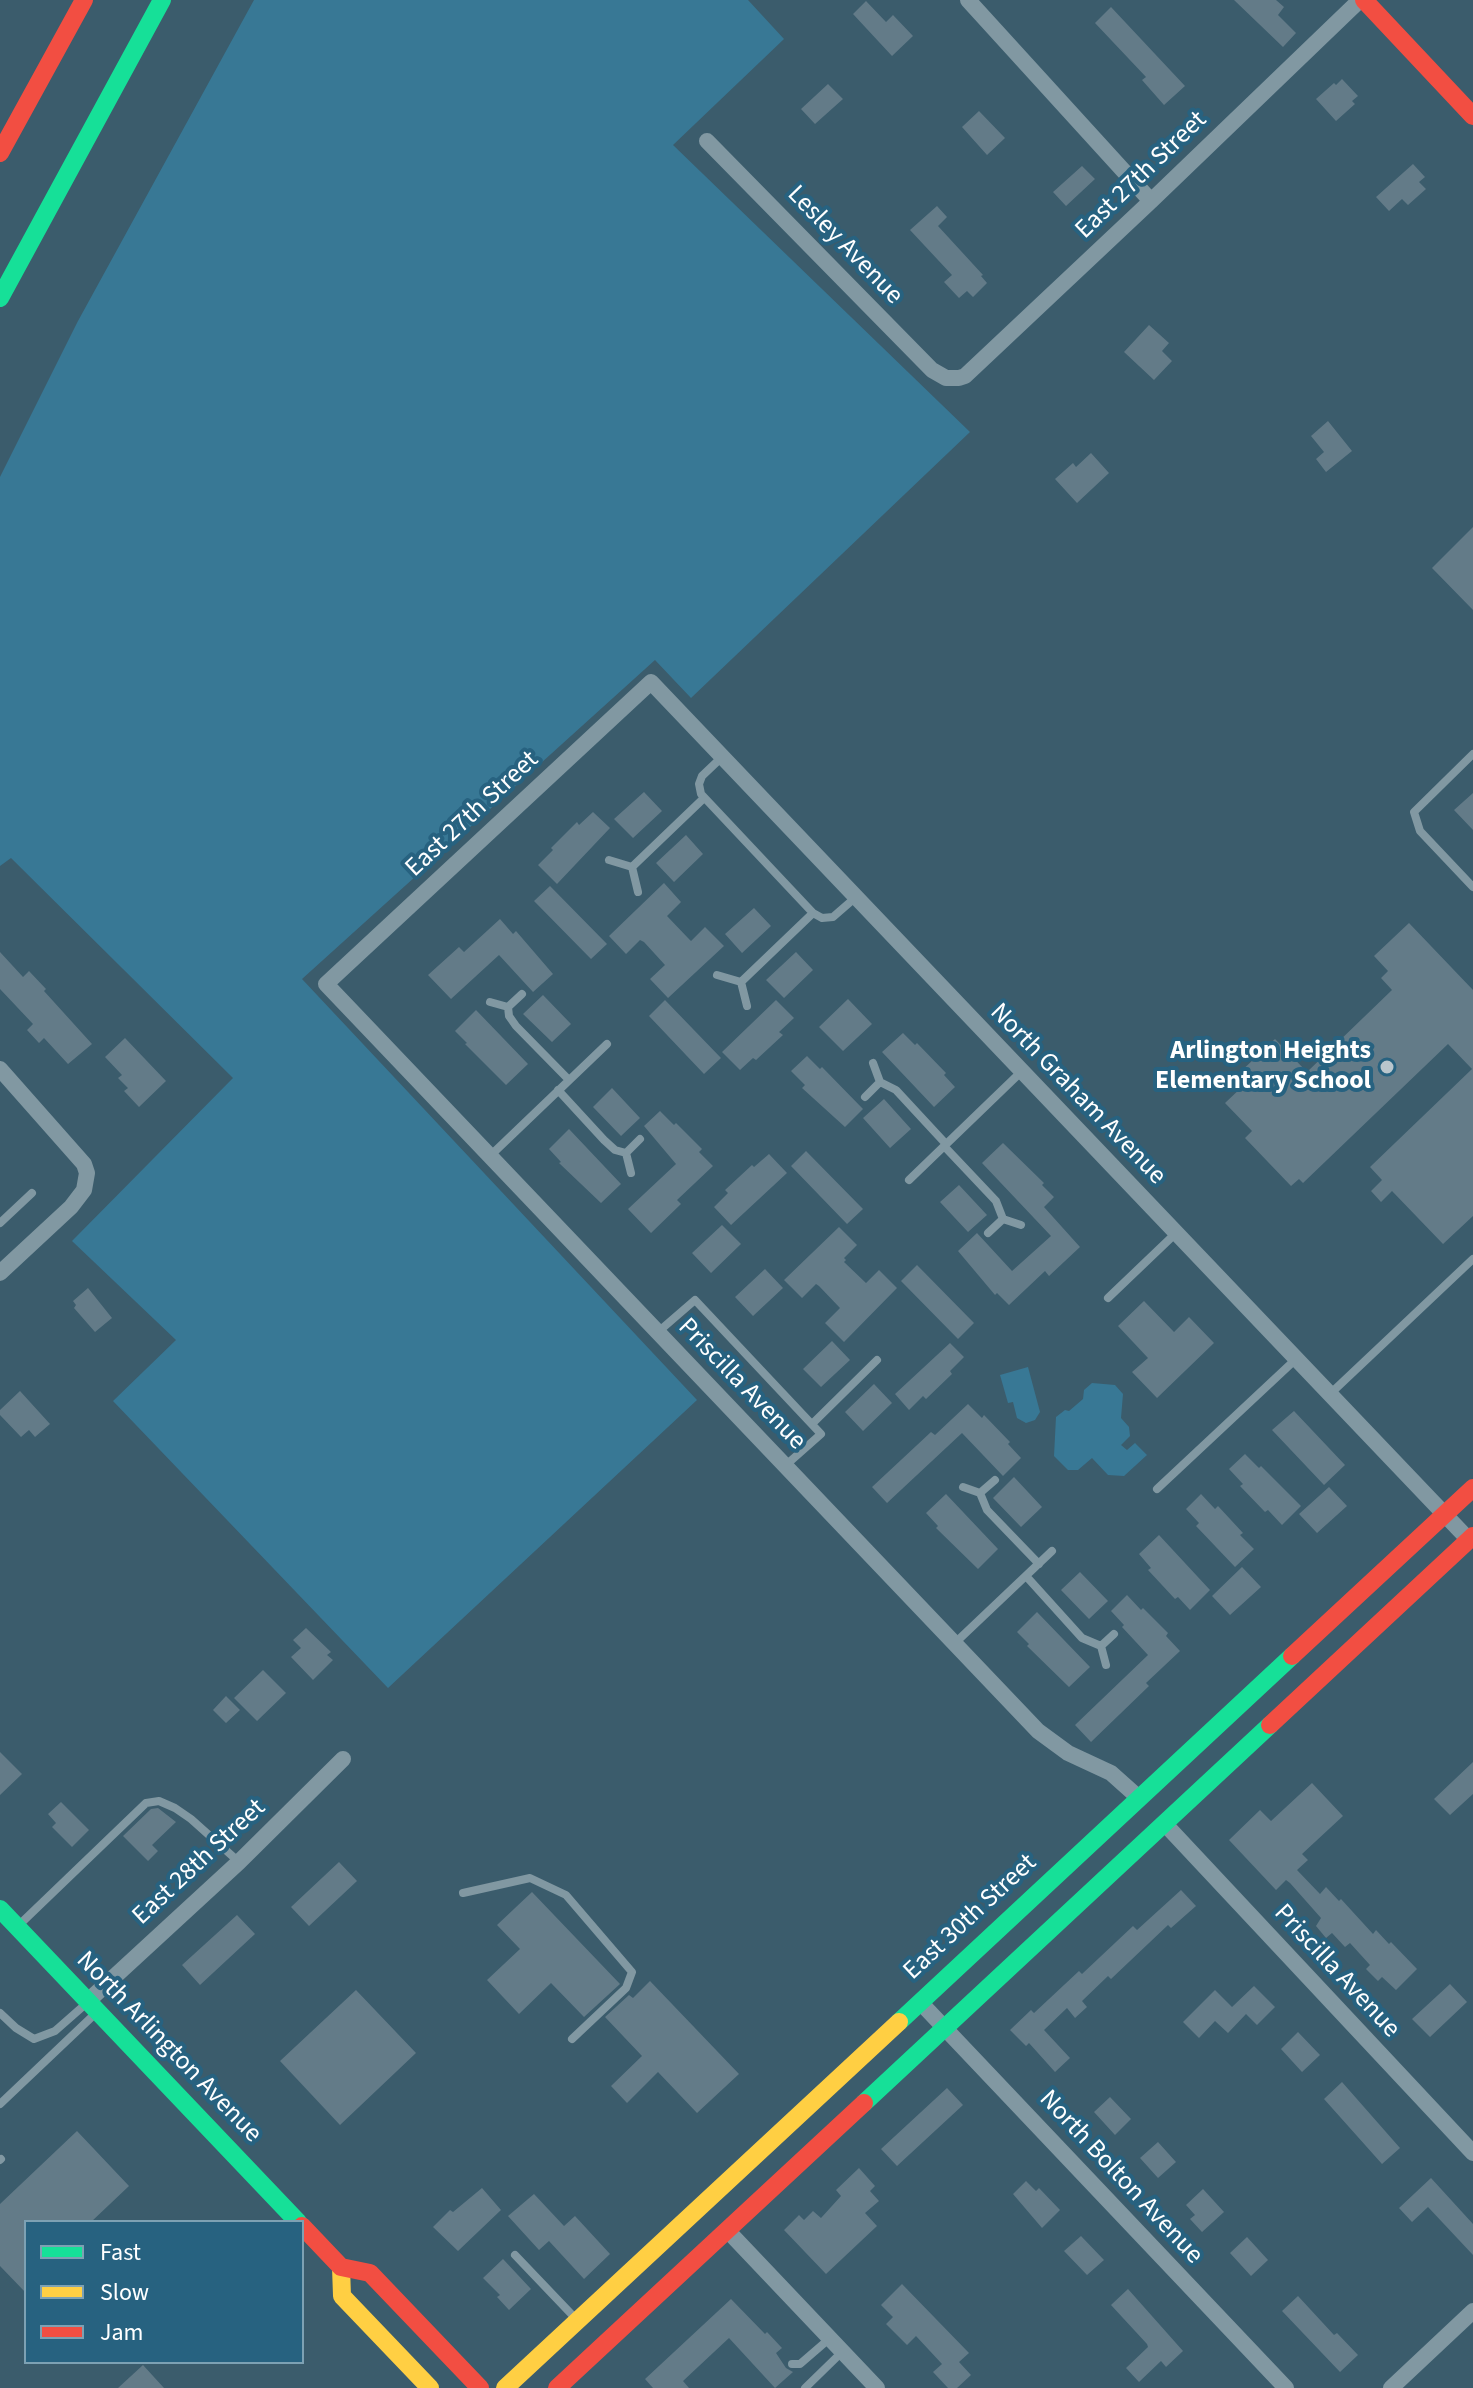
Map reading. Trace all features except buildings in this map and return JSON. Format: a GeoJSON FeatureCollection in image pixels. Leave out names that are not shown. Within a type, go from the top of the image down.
{"type":"FeatureCollection","features":[{"type":"Feature","properties":{"kind":"main road"},"geometry":{"type":"LineString","coordinates":[[0,153],[84,0]]}},
{"type":"Feature","properties":{"kind":"main road"},"geometry":{"type":"LineString","coordinates":[[0,298],[162,0]]}},
{"type":"Feature","properties":{"kind":"main road"},"geometry":{"type":"LineString","coordinates":[[1362,0],[1473,116]]}},
{"type":"Feature","properties":{"kind":"main road","name":"East 30th Street"},"geometry":{"type":"LineString","coordinates":[[505,2388],[1473,1488]]}},
{"type":"Feature","properties":{"kind":"main road"},"geometry":{"type":"LineString","coordinates":[[557,2388],[1471,1538]]}},
{"type":"Feature","properties":{"kind":"main road","name":"North Arlington Avenue"},"geometry":{"type":"LineString","coordinates":[[0,1909],[296,2220]]}},
{"type":"Feature","properties":{"kind":"main road"},"geometry":{"type":"LineString","coordinates":[[304,2228],[341,2267],[370,2273],[480,2388]]}},
{"type":"Feature","properties":{"kind":"main road"},"geometry":{"type":"LineString","coordinates":[[341,2267],[342,2296],[430,2388]]}},
{"type":"Feature","properties":{"kind":"street"},"geometry":{"type":"LineString","coordinates":[[968,0],[1151,201]]}},
{"type":"Feature","properties":{"kind":"street","name":"East 27th Street"},"geometry":{"type":"LineString","coordinates":[[952,379],[965,376],[1362,0]]}},
{"type":"Feature","properties":{"kind":"street","name":"Lesley Avenue"},"geometry":{"type":"LineString","coordinates":[[707,141],[932,370],[952,379]]}},
{"type":"Feature","properties":{"kind":"street","name":"East 27th Street"},"geometry":{"type":"LineString","coordinates":[[326,984],[651,682]]}},
{"type":"Feature","properties":{"kind":"street","name":"North Graham Avenue"},"geometry":{"type":"LineString","coordinates":[[651,682],[1296,1359],[1471,1538]]}},
{"type":"Feature","properties":{"kind":"street","name":"Priscilla Avenue"},"geometry":{"type":"LineString","coordinates":[[326,984],[1050,1742],[1104,1768],[1139,1798]]}},
{"type":"Feature","properties":{"kind":"street"},"geometry":{"type":"LineString","coordinates":[[0,1069],[84,1164],[87,1173],[84,1190],[58,1221],[0,1273]]}},
{"type":"Feature","properties":{"kind":"street","name":"East 28th Street"},"geometry":{"type":"LineString","coordinates":[[93,2006],[343,1759]]}},
{"type":"Feature","properties":{"kind":"street","name":"Priscilla Avenue"},"geometry":{"type":"LineString","coordinates":[[1164,1823],[1473,2153]]}},
{"type":"Feature","properties":{"kind":"street","name":"North Bolton Avenue"},"geometry":{"type":"LineString","coordinates":[[920,2002],[1286,2388]]}},
{"type":"Feature","properties":{"kind":"street"},"geometry":{"type":"LineString","coordinates":[[727,2230],[877,2388]]}},
{"type":"Feature","properties":{"kind":"street"},"geometry":{"type":"LineString","coordinates":[[1391,2388],[1473,2311]]}},
{"type":"Feature","properties":{"kind":"lane"},"geometry":{"type":"LineString","coordinates":[[1473,754],[1414,812],[1420,831],[1473,887]]}},
{"type":"Feature","properties":{"kind":"lane"},"geometry":{"type":"LineString","coordinates":[[722,757],[700,780],[704,798],[813,913],[822,918],[833,917],[856,897]]}},
{"type":"Feature","properties":{"kind":"lane"},"geometry":{"type":"LineString","coordinates":[[632,867],[704,798]]}},
{"type":"Feature","properties":{"kind":"lane"},"geometry":{"type":"LineString","coordinates":[[609,860],[632,867]]}},
{"type":"Feature","properties":{"kind":"lane"},"geometry":{"type":"LineString","coordinates":[[632,867],[638,892]]}},
{"type":"Feature","properties":{"kind":"lane"},"geometry":{"type":"LineString","coordinates":[[741,982],[813,913]]}},
{"type":"Feature","properties":{"kind":"lane"},"geometry":{"type":"LineString","coordinates":[[717,975],[741,982]]}},
{"type":"Feature","properties":{"kind":"lane"},"geometry":{"type":"LineString","coordinates":[[741,982],[747,1006]]}},
{"type":"Feature","properties":{"kind":"lane"},"geometry":{"type":"LineString","coordinates":[[508,1007],[522,994]]}},
{"type":"Feature","properties":{"kind":"lane"},"geometry":{"type":"LineString","coordinates":[[490,1002],[508,1007]]}},
{"type":"Feature","properties":{"kind":"lane"},"geometry":{"type":"LineString","coordinates":[[508,1007],[511,1021],[569,1080]]}},
{"type":"Feature","properties":{"kind":"lane"},"geometry":{"type":"LineString","coordinates":[[490,1156],[607,1044]]}},
{"type":"Feature","properties":{"kind":"lane"},"geometry":{"type":"LineString","coordinates":[[873,1063],[880,1082],[896,1090],[998,1204],[1003,1219]]}},
{"type":"Feature","properties":{"kind":"lane"},"geometry":{"type":"LineString","coordinates":[[909,1180],[1022,1071]]}},
{"type":"Feature","properties":{"kind":"lane"},"geometry":{"type":"LineString","coordinates":[[865,1097],[880,1082]]}},
{"type":"Feature","properties":{"kind":"lane"},"geometry":{"type":"LineString","coordinates":[[558,1090],[604,1140],[615,1150],[626,1153]]}},
{"type":"Feature","properties":{"kind":"lane"},"geometry":{"type":"LineString","coordinates":[[626,1153],[640,1139]]}},
{"type":"Feature","properties":{"kind":"lane"},"geometry":{"type":"LineString","coordinates":[[626,1153],[631,1173]]}},
{"type":"Feature","properties":{"kind":"lane"},"geometry":{"type":"LineString","coordinates":[[0,1223],[32,1193]]}},
{"type":"Feature","properties":{"kind":"lane"},"geometry":{"type":"LineString","coordinates":[[1003,1219],[1021,1225]]}},
{"type":"Feature","properties":{"kind":"lane"},"geometry":{"type":"LineString","coordinates":[[988,1233],[1003,1219]]}},
{"type":"Feature","properties":{"kind":"lane"},"geometry":{"type":"LineString","coordinates":[[1108,1298],[1176,1233]]}},
{"type":"Feature","properties":{"kind":"lane"},"geometry":{"type":"LineString","coordinates":[[1330,1394],[1473,1259]]}},
{"type":"Feature","properties":{"kind":"lane"},"geometry":{"type":"LineString","coordinates":[[658,1332],[695,1300],[821,1434],[785,1466]]}},
{"type":"Feature","properties":{"kind":"lane"},"geometry":{"type":"LineString","coordinates":[[1157,1489],[1296,1359]]}},
{"type":"Feature","properties":{"kind":"lane"},"geometry":{"type":"LineString","coordinates":[[812,1424],[877,1360]]}},
{"type":"Feature","properties":{"kind":"lane"},"geometry":{"type":"LineString","coordinates":[[980,1493],[995,1480]]}},
{"type":"Feature","properties":{"kind":"lane"},"geometry":{"type":"LineString","coordinates":[[963,1487],[980,1493],[987,1510],[1039,1564]]}},
{"type":"Feature","properties":{"kind":"lane"},"geometry":{"type":"LineString","coordinates":[[955,1644],[1052,1551]]}},
{"type":"Feature","properties":{"kind":"lane"},"geometry":{"type":"LineString","coordinates":[[1026,1576],[1082,1638],[1101,1646]]}},
{"type":"Feature","properties":{"kind":"lane"},"geometry":{"type":"LineString","coordinates":[[1101,1646],[1114,1634]]}},
{"type":"Feature","properties":{"kind":"lane"},"geometry":{"type":"LineString","coordinates":[[1101,1646],[1106,1665]]}},
{"type":"Feature","properties":{"kind":"lane"},"geometry":{"type":"LineString","coordinates":[[17,1927],[146,1803],[159,1801],[175,1808],[239,1862]]}},
{"type":"Feature","properties":{"kind":"lane"},"geometry":{"type":"LineString","coordinates":[[463,1893],[530,1878],[566,1895],[632,1972],[626,1988],[572,2039]]}},
{"type":"Feature","properties":{"kind":"lane"},"geometry":{"type":"LineString","coordinates":[[0,2013],[34,2039],[55,2031],[93,2006]]}},
{"type":"Feature","properties":{"kind":"lane"},"geometry":{"type":"LineString","coordinates":[[0,2104],[93,2006]]}},
{"type":"Feature","properties":{"kind":"lane"},"geometry":{"type":"LineString","coordinates":[[515,2255],[577,2321]]}},
{"type":"Feature","properties":{"kind":"lane"},"geometry":{"type":"LineString","coordinates":[[792,2364],[800,2364],[809,2358],[830,2338]]}},
{"type":"Feature","properties":{"kind":"lane"},"geometry":{"type":"LineString","coordinates":[[805,2388],[842,2351]]}},
{"type":"Feature","properties":{"kind":"shaded area"},"geometry":{"type":"Polygon","coordinates":[[[254,0],[748,0],[784,39],[673,145],[970,432],[691,698],[655,660],[302,979],[697,1400],[388,1688],[113,1401],[176,1340],[72,1241],[233,1078],[11,858],[0,866],[0,477],[78,321],[254,0]]]}},
{"type":"Feature","properties":{"kind":"shaded area"},"geometry":{"type":"Polygon","coordinates":[[[1028,1367],[1040,1412],[1035,1420],[1026,1423],[1017,1418],[1013,1402],[1008,1403],[1000,1375],[1028,1367]]]}},
{"type":"Feature","properties":{"kind":"shaded area"},"geometry":{"type":"Polygon","coordinates":[[[1092,1383],[1115,1385],[1123,1394],[1121,1418],[1129,1427],[1130,1436],[1121,1445],[1127,1450],[1135,1443],[1147,1455],[1124,1476],[1108,1475],[1092,1458],[1078,1470],[1068,1470],[1054,1456],[1056,1417],[1083,1399],[1084,1390],[1092,1383]]]}},
{"type":"Feature","properties":{"kind":"traffic: fast"},"geometry":{"type":"LineString","coordinates":[[0,298],[162,0]]}},
{"type":"Feature","properties":{"kind":"traffic: fast"},"geometry":{"type":"LineString","coordinates":[[899,2022],[1292,1656]]}},
{"type":"Feature","properties":{"kind":"traffic: fast"},"geometry":{"type":"LineString","coordinates":[[864,2103],[1270,1725]]}},
{"type":"Feature","properties":{"kind":"traffic: fast"},"geometry":{"type":"LineString","coordinates":[[0,1909],[296,2220]]}},
{"type":"Feature","properties":{"kind":"traffic: slow"},"geometry":{"type":"LineString","coordinates":[[505,2388],[899,2022]]}},
{"type":"Feature","properties":{"kind":"traffic: slow"},"geometry":{"type":"LineString","coordinates":[[341,2267],[342,2296],[430,2388]]}},
{"type":"Feature","properties":{"kind":"traffic: jam"},"geometry":{"type":"LineString","coordinates":[[0,153],[84,0]]}},
{"type":"Feature","properties":{"kind":"traffic: jam"},"geometry":{"type":"LineString","coordinates":[[1364,0],[1473,116]]}},
{"type":"Feature","properties":{"kind":"traffic: jam"},"geometry":{"type":"LineString","coordinates":[[1292,1656],[1473,1488]]}},
{"type":"Feature","properties":{"kind":"traffic: jam"},"geometry":{"type":"LineString","coordinates":[[1270,1725],[1473,1536]]}},
{"type":"Feature","properties":{"kind":"traffic: jam"},"geometry":{"type":"LineString","coordinates":[[557,2388],[864,2103]]}},
{"type":"Feature","properties":{"kind":"traffic: jam"},"geometry":{"type":"LineString","coordinates":[[304,2228],[341,2267],[370,2273],[480,2388]]}},
{"type":"Feature","properties":{"kind":"place","name":"Arlington Heights Elementary School"},"geometry":{"type":"Point","coordinates":[1387,1067]}}]}
